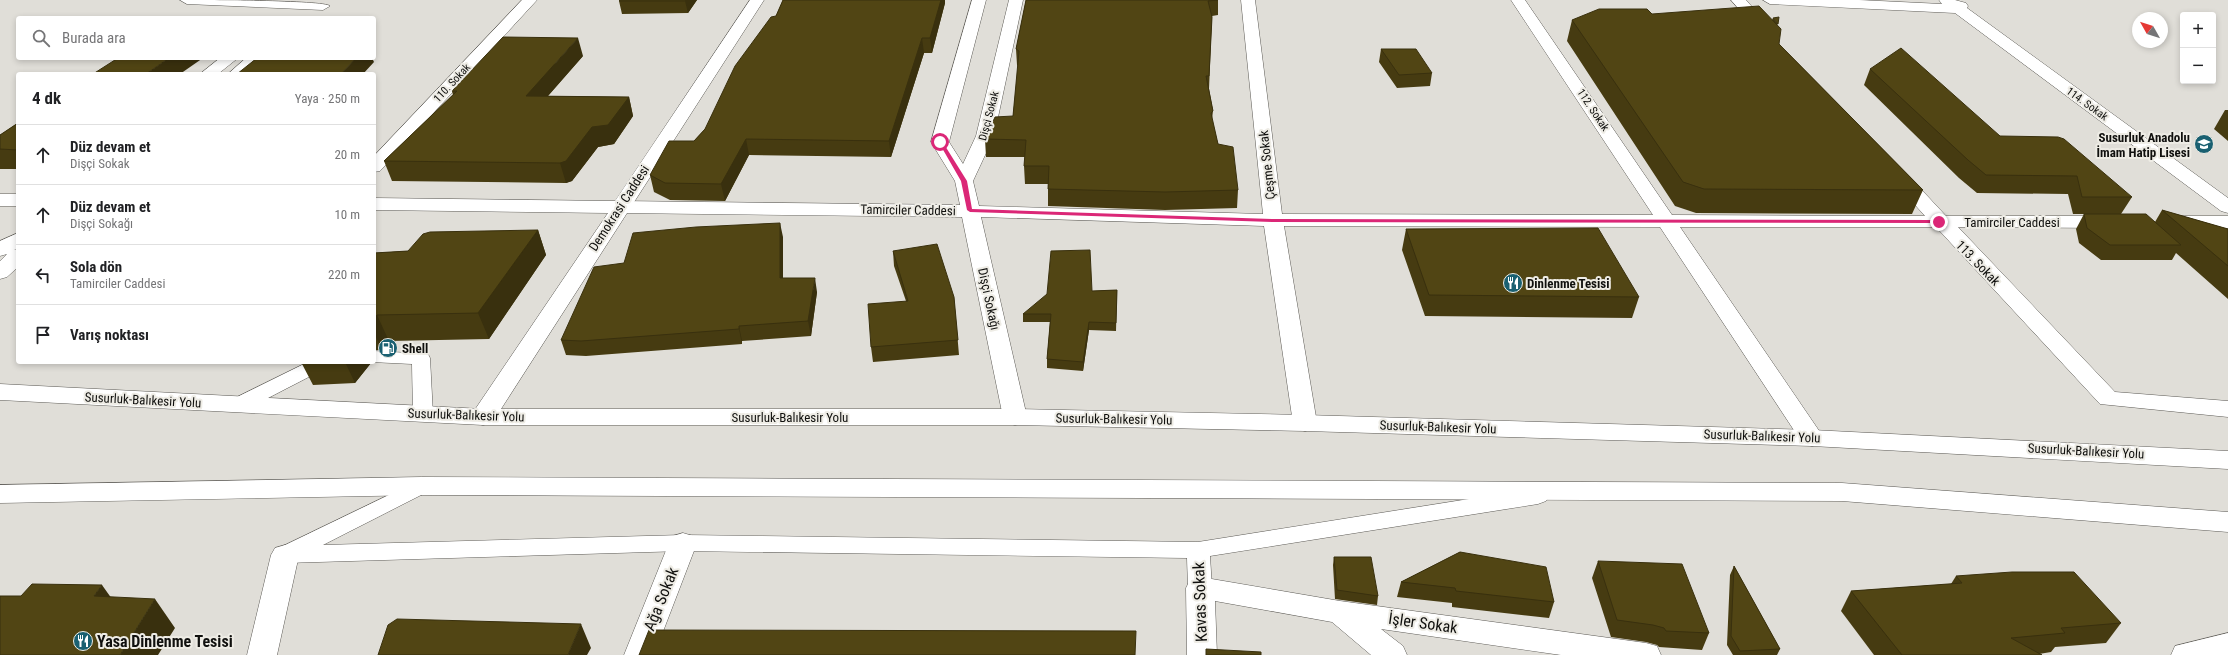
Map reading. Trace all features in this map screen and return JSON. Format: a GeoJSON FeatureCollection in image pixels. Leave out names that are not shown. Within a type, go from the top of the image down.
{"type":"FeatureCollection","features":[{"type":"Feature","properties":{"kind":"main road"},"geometry":{"type":"LineString","coordinates":[[187,0],[327,3]]}},
{"type":"Feature","properties":{"kind":"main road","name":"110. Sokak"},"geometry":{"type":"LineString","coordinates":[[376,165],[530,0]]}},
{"type":"Feature","properties":{"kind":"main road","name":"Demokrasi Caddesi"},"geometry":{"type":"LineString","coordinates":[[483,418],[619,207],[757,0]]}},
{"type":"Feature","properties":{"kind":"main road"},"geometry":{"type":"LineString","coordinates":[[964,181],[940,142],[979,0]]}},
{"type":"Feature","properties":{"kind":"main road","name":"Dişçi Sokak"},"geometry":{"type":"LineString","coordinates":[[964,181],[986,136],[1016,0]]}},
{"type":"Feature","properties":{"kind":"main road","name":"Çeşme Sokak"},"geometry":{"type":"LineString","coordinates":[[1248,0],[1273,220],[1305,423]]}},
{"type":"Feature","properties":{"kind":"main road","name":"112. Sokak"},"geometry":{"type":"LineString","coordinates":[[1518,0],[1668,220],[1812,438]]}},
{"type":"Feature","properties":{"kind":"main road"},"geometry":{"type":"LineString","coordinates":[[1738,0],[1775,41]]}},
{"type":"Feature","properties":{"kind":"main road"},"geometry":{"type":"LineString","coordinates":[[1770,0],[1958,3]]}},
{"type":"Feature","properties":{"kind":"main road"},"geometry":{"type":"LineString","coordinates":[[286,16],[303,3]]}},
{"type":"Feature","properties":{"kind":"main road"},"geometry":{"type":"LineString","coordinates":[[310,16],[327,3]]}},
{"type":"Feature","properties":{"kind":"main road","name":"114. Sokak"},"geometry":{"type":"LineString","coordinates":[[1958,3],[2228,207]]}},
{"type":"Feature","properties":{"kind":"main road"},"geometry":{"type":"LineString","coordinates":[[211,72],[227,60]]}},
{"type":"Feature","properties":{"kind":"main road"},"geometry":{"type":"LineString","coordinates":[[238,72],[254,60]]}},
{"type":"Feature","properties":{"kind":"main road","name":"113. Sokak"},"geometry":{"type":"LineString","coordinates":[[1886,163],[1939,222],[2108,399],[2228,409]]}},
{"type":"Feature","properties":{"kind":"main road","name":"Dişçi Sokağı"},"geometry":{"type":"LineString","coordinates":[[964,181],[1015,418]]}},
{"type":"Feature","properties":{"kind":"main road"},"geometry":{"type":"LineString","coordinates":[[0,200],[16,200]]}},
{"type":"Feature","properties":{"kind":"main road","name":"Tamirciler Caddesi"},"geometry":{"type":"LineString","coordinates":[[376,204],[970,210],[1273,220],[2127,222]]}},
{"type":"Feature","properties":{"kind":"main road"},"geometry":{"type":"LineString","coordinates":[[2158,222],[2228,222]]}},
{"type":"Feature","properties":{"kind":"main road"},"geometry":{"type":"LineString","coordinates":[[0,250],[16,240]]}},
{"type":"Feature","properties":{"kind":"main road"},"geometry":{"type":"LineString","coordinates":[[0,273],[16,257]]}},
{"type":"Feature","properties":{"kind":"main road","name":"Susurluk-Balıkesir Yolu"},"geometry":{"type":"LineString","coordinates":[[0,392],[483,418],[1015,418],[1305,423],[1812,438],[2228,460]]}},
{"type":"Feature","properties":{"kind":"main road"},"geometry":{"type":"LineString","coordinates":[[0,494],[422,486],[1842,492],[2228,522]]}},
{"type":"Feature","properties":{"kind":"main road","name":"Ağa Sokak"},"geometry":{"type":"LineString","coordinates":[[639,655],[683,543]]}},
{"type":"Feature","properties":{"kind":"main road"},"geometry":{"type":"LineString","coordinates":[[262,655],[285,555]]}},
{"type":"Feature","properties":{"kind":"main road","name":"İşler Sokak"},"geometry":{"type":"LineString","coordinates":[[1200,588],[1340,612],[1646,655]]}},
{"type":"Feature","properties":{"kind":"main road","name":"Kavas Sokak"},"geometry":{"type":"LineString","coordinates":[[1200,588],[1202,655]]}},
{"type":"Feature","properties":{"kind":"main road"},"geometry":{"type":"LineString","coordinates":[[1340,612],[1392,655]]}},
{"type":"Feature","properties":{"kind":"main road"},"geometry":{"type":"LineString","coordinates":[[2186,655],[2228,645]]}},
{"type":"Feature","properties":{"kind":"lane"},"geometry":{"type":"LineString","coordinates":[[376,357],[421,358],[424,414]]}},
{"type":"Feature","properties":{"kind":"lane"},"geometry":{"type":"LineString","coordinates":[[238,405],[319,364]]}},
{"type":"Feature","properties":{"kind":"lane"},"geometry":{"type":"LineString","coordinates":[[285,555],[422,486]]}},
{"type":"Feature","properties":{"kind":"lane"},"geometry":{"type":"LineString","coordinates":[[285,555],[683,543],[1198,550],[1573,490]]}},
{"type":"Feature","properties":{"kind":"lane","name":"Kavas Sokak"},"geometry":{"type":"LineString","coordinates":[[1198,550],[1200,588]]}},
{"type":"Feature","properties":{"kind":"building"},"geometry":{"type":"Polygon","coordinates":[[[620,0],[686,0],[619,1],[620,0]]]}},
{"type":"Feature","properties":{"kind":"building"},"geometry":{"type":"Polygon","coordinates":[[[783,0],[941,0],[930,38],[922,38],[889,141],[746,139],[721,184],[665,183],[650,175],[669,141],[694,141],[705,129],[735,66],[771,17],[776,16],[783,0]]]}},
{"type":"Feature","properties":{"kind":"building"},"geometry":{"type":"Polygon","coordinates":[[[1026,0],[1218,0],[1208,1],[1212,17],[1209,76],[1206,76],[1213,111],[1211,113],[1218,144],[1233,147],[1238,190],[1165,192],[1048,189],[1049,166],[1024,166],[1026,140],[985,139],[995,117],[1013,116],[1019,51],[1016,49],[1026,0]]]}},
{"type":"Feature","properties":{"kind":"building"},"geometry":{"type":"Polygon","coordinates":[[[1759,6],[1781,29],[1779,44],[1923,190],[1704,189],[1683,182],[1572,20],[1599,9],[1647,9],[1652,14],[1759,6]]]}},
{"type":"Feature","properties":{"kind":"building"},"geometry":{"type":"Polygon","coordinates":[[[1779,17],[1778,24],[1773,18],[1779,17]]]}},
{"type":"Feature","properties":{"kind":"building"},"geometry":{"type":"Polygon","coordinates":[[[503,37],[578,38],[526,96],[629,97],[608,125],[592,127],[566,161],[560,163],[384,161],[457,91],[452,91],[503,37]]]}},
{"type":"Feature","properties":{"kind":"building"},"geometry":{"type":"Polygon","coordinates":[[[1901,48],[2000,136],[2058,137],[2064,139],[2132,197],[2082,197],[2077,176],[1986,175],[1870,69],[1901,48]]]}},
{"type":"Feature","properties":{"kind":"building"},"geometry":{"type":"Polygon","coordinates":[[[1381,49],[1416,49],[1432,73],[1399,75],[1381,49]]]}},
{"type":"Feature","properties":{"kind":"building"},"geometry":{"type":"Polygon","coordinates":[[[115,60],[166,60],[149,72],[96,72],[115,60]]]}},
{"type":"Feature","properties":{"kind":"building"},"geometry":{"type":"Polygon","coordinates":[[[254,60],[354,60],[343,72],[240,72],[254,60]]]}},
{"type":"Feature","properties":{"kind":"building"},"geometry":{"type":"Polygon","coordinates":[[[16,124],[16,150],[0,149],[0,135],[16,124]]]}},
{"type":"Feature","properties":{"kind":"building"},"geometry":{"type":"Polygon","coordinates":[[[2162,210],[2228,229],[2228,266],[2162,210]]]}},
{"type":"Feature","properties":{"kind":"building"},"geometry":{"type":"Polygon","coordinates":[[[2084,214],[2146,214],[2181,245],[2110,245],[2087,228],[2084,214]]]}},
{"type":"Feature","properties":{"kind":"building"},"geometry":{"type":"Polygon","coordinates":[[[780,223],[780,278],[815,278],[808,321],[739,326],[739,329],[581,341],[561,340],[594,267],[624,263],[633,233],[696,227],[780,223]]]}},
{"type":"Feature","properties":{"kind":"building","name":"Dinlenme Tesisi"},"geometry":{"type":"Polygon","coordinates":[[[1598,228],[1639,297],[1429,295],[1406,229],[1598,228]]]}},
{"type":"Feature","properties":{"kind":"building"},"geometry":{"type":"Polygon","coordinates":[[[538,230],[478,313],[377,315],[376,316],[376,253],[408,251],[423,234],[430,232],[538,230]]]}},
{"type":"Feature","properties":{"kind":"building"},"geometry":{"type":"Polygon","coordinates":[[[937,244],[954,297],[958,340],[871,347],[868,304],[908,301],[893,251],[937,244]]]}},
{"type":"Feature","properties":{"kind":"building"},"geometry":{"type":"Polygon","coordinates":[[[1090,250],[1092,291],[1117,290],[1116,323],[1089,322],[1083,362],[1047,359],[1051,314],[1023,314],[1047,294],[1051,251],[1090,250]]]}},
{"type":"Feature","properties":{"kind":"building"},"geometry":{"type":"Polygon","coordinates":[[[1460,552],[1546,567],[1554,602],[1456,591],[1455,588],[1401,582],[1460,552]]]}},
{"type":"Feature","properties":{"kind":"building"},"geometry":{"type":"Polygon","coordinates":[[[1334,557],[1371,557],[1378,596],[1337,590],[1334,557]]]}},
{"type":"Feature","properties":{"kind":"building"},"geometry":{"type":"Polygon","coordinates":[[[1598,561],[1682,564],[1709,633],[1666,631],[1664,628],[1653,625],[1617,620],[1598,561]]]}},
{"type":"Feature","properties":{"kind":"building"},"geometry":{"type":"Polygon","coordinates":[[[1734,566],[1780,649],[1740,651],[1731,636],[1734,566]]]}},
{"type":"Feature","properties":{"kind":"building"},"geometry":{"type":"Polygon","coordinates":[[[2012,572],[2074,572],[2121,623],[2061,628],[2065,633],[2011,638],[2042,655],[1902,655],[1851,591],[1962,583],[1956,576],[2012,572]]]}},
{"type":"Feature","properties":{"kind":"building"},"geometry":{"type":"Polygon","coordinates":[[[32,584],[102,585],[94,596],[155,599],[120,655],[0,655],[0,596],[21,596],[32,584]]]}},
{"type":"Feature","properties":{"kind":"building"},"geometry":{"type":"Polygon","coordinates":[[[397,619],[581,624],[568,655],[378,655],[388,625],[397,619]]]}},
{"type":"Feature","properties":{"kind":"building"},"geometry":{"type":"Polygon","coordinates":[[[649,630],[1136,631],[1135,655],[639,655],[649,630]]]}},
{"type":"Feature","properties":{"kind":"building"},"geometry":{"type":"Polygon","coordinates":[[[1206,649],[1261,652],[1261,655],[1206,655],[1206,649]]]}},
{"type":"Feature","properties":{"kind":"place","name":"Susurluk Anadolu İmam Hatip Lisesi"},"geometry":{"type":"Point","coordinates":[2204,144]}},
{"type":"Feature","properties":{"kind":"place","name":"Dinlenme Tesisi"},"geometry":{"type":"Point","coordinates":[1513,283]}},
{"type":"Feature","properties":{"kind":"place","name":"Shell"},"geometry":{"type":"Point","coordinates":[388,348]}},
{"type":"Feature","properties":{"kind":"place","name":"Yasa Dinlenme Tesisi"},"geometry":{"type":"Point","coordinates":[83,641]}},
{"type":"Feature","properties":{"kind":"route"},"geometry":{"type":"LineString","coordinates":[[940,142],[964,181],[970,210],[1273,220],[1939,222]]}}]}
